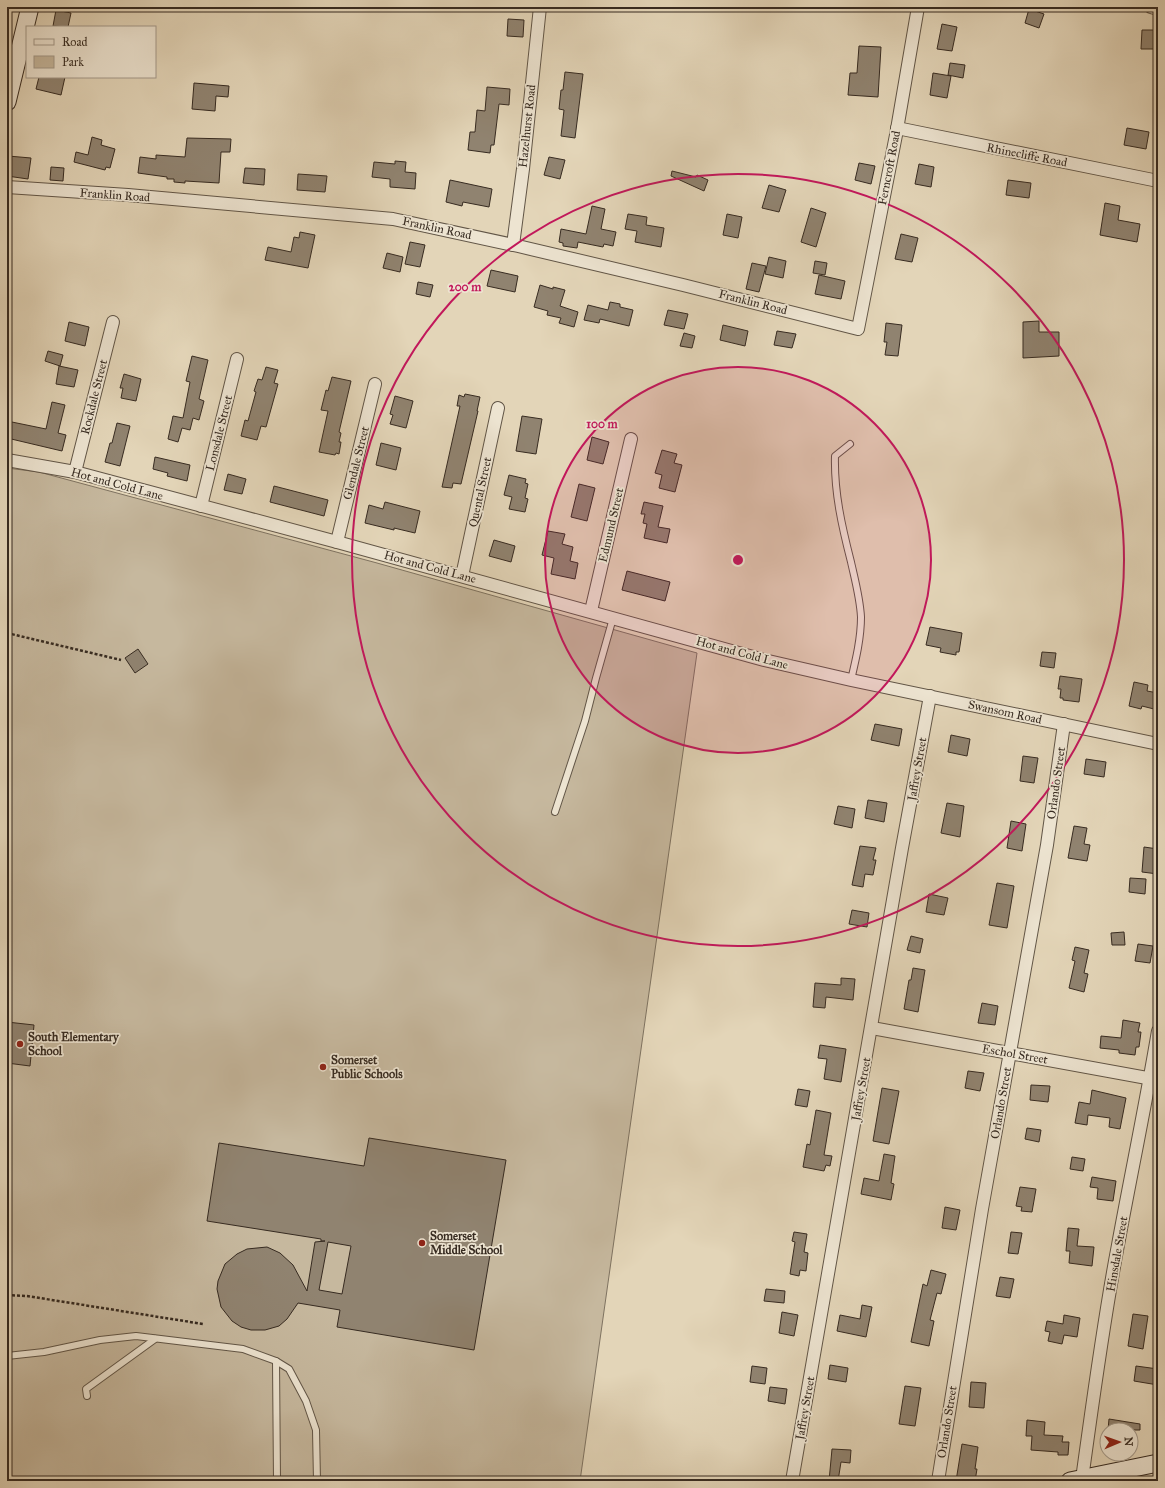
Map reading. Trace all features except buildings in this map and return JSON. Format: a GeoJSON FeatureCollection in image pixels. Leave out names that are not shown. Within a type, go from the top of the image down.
{"type":"FeatureCollection","features":[{"type":"Feature","properties":{"kind":"main road"},"geometry":{"type":"LineString","coordinates":[[7,102],[30,7]]}},
{"type":"Feature","properties":{"kind":"main road"},"geometry":{"type":"LineString","coordinates":[[1076,1480],[1158,1463]]}},
{"type":"Feature","properties":{"kind":"street","name":"Hazelhurst Road"},"geometry":{"type":"LineString","coordinates":[[513,245],[523,170],[540,7]]}},
{"type":"Feature","properties":{"kind":"street","name":"Ferncroft Road"},"geometry":{"type":"LineString","coordinates":[[858,329],[897,128],[918,7]]}},
{"type":"Feature","properties":{"kind":"street"},"geometry":{"type":"LineString","coordinates":[[1151,7],[1158,9]]}},
{"type":"Feature","properties":{"kind":"street","name":"Rhinecliffe Road"},"geometry":{"type":"LineString","coordinates":[[897,128],[1158,181]]}},
{"type":"Feature","properties":{"kind":"street","name":"Franklin Road"},"geometry":{"type":"LineString","coordinates":[[7,187],[128,195],[392,219],[513,245],[683,285],[858,329]]}},
{"type":"Feature","properties":{"kind":"street","name":"Rockdale Street"},"geometry":{"type":"LineString","coordinates":[[75,472],[113,322]]}},
{"type":"Feature","properties":{"kind":"street","name":"Lonsdale Street"},"geometry":{"type":"LineString","coordinates":[[201,506],[237,359]]}},
{"type":"Feature","properties":{"kind":"street","name":"Glendale Street"},"geometry":{"type":"LineString","coordinates":[[337,542],[375,384]]}},
{"type":"Feature","properties":{"kind":"street","name":"Quental Street"},"geometry":{"type":"LineString","coordinates":[[462,576],[498,408]]}},
{"type":"Feature","properties":{"kind":"street","name":"Edmund Street"},"geometry":{"type":"LineString","coordinates":[[591,611],[631,439]]}},
{"type":"Feature","properties":{"kind":"street","name":"Hot and Cold Lane"},"geometry":{"type":"LineString","coordinates":[[7,460],[75,472],[591,611],[764,660],[851,680]]}},
{"type":"Feature","properties":{"kind":"street","name":"Swansom Road"},"geometry":{"type":"LineString","coordinates":[[851,680],[1158,744]]}},
{"type":"Feature","properties":{"kind":"street","name":"Jaffrey Street"},"geometry":{"type":"LineString","coordinates":[[792,1481],[872,1028],[902,848],[930,696]]}},
{"type":"Feature","properties":{"kind":"street","name":"Orlando Street"},"geometry":{"type":"LineString","coordinates":[[938,1481],[973,1263],[1048,845],[1064,724]]}},
{"type":"Feature","properties":{"kind":"street","name":"Eschol Street"},"geometry":{"type":"LineString","coordinates":[[872,1028],[1154,1079]]}},
{"type":"Feature","properties":{"kind":"street","name":"Hinsdale Street"},"geometry":{"type":"LineString","coordinates":[[1076,1480],[1097,1371],[1117,1246],[1154,1079],[1158,1032]]}},
{"type":"Feature","properties":{"kind":"lane"},"geometry":{"type":"LineString","coordinates":[[850,444],[835,456],[834,475],[842,523],[856,586],[860,616],[859,642],[851,680]]}},
{"type":"Feature","properties":{"kind":"lane"},"geometry":{"type":"LineString","coordinates":[[555,812],[585,721],[613,618]]}},
{"type":"Feature","properties":{"kind":"lane"},"geometry":{"type":"LineString","coordinates":[[7,1356],[44,1352],[100,1340],[136,1336],[243,1349],[276,1361],[289,1368],[306,1401],[316,1430],[317,1481]]}},
{"type":"Feature","properties":{"kind":"lane"},"geometry":{"type":"LineString","coordinates":[[87,1396],[86,1389],[155,1339]]}},
{"type":"Feature","properties":{"kind":"lane"},"geometry":{"type":"LineString","coordinates":[[276,1361],[277,1481]]}},
{"type":"Feature","properties":{"kind":"path"},"geometry":{"type":"LineString","coordinates":[[7,633],[121,660]]}},
{"type":"Feature","properties":{"kind":"path"},"geometry":{"type":"LineString","coordinates":[[7,1295],[27,1296],[203,1324]]}},
{"type":"Feature","properties":{"kind":"green space","name":"Somerset Public Schools"},"geometry":{"type":"Polygon","coordinates":[[[7,468],[39,472],[377,563],[697,653],[580,1481],[7,1481],[7,468]]]}},
{"type":"Feature","properties":{"kind":"place","name":"South Elementary School"},"geometry":{"type":"Point","coordinates":[20,1044]}},
{"type":"Feature","properties":{"kind":"place","name":"Somerset Public Schools"},"geometry":{"type":"Point","coordinates":[323,1067]}},
{"type":"Feature","properties":{"kind":"place","name":"Somerset Middle School"},"geometry":{"type":"Point","coordinates":[422,1243]}}]}
